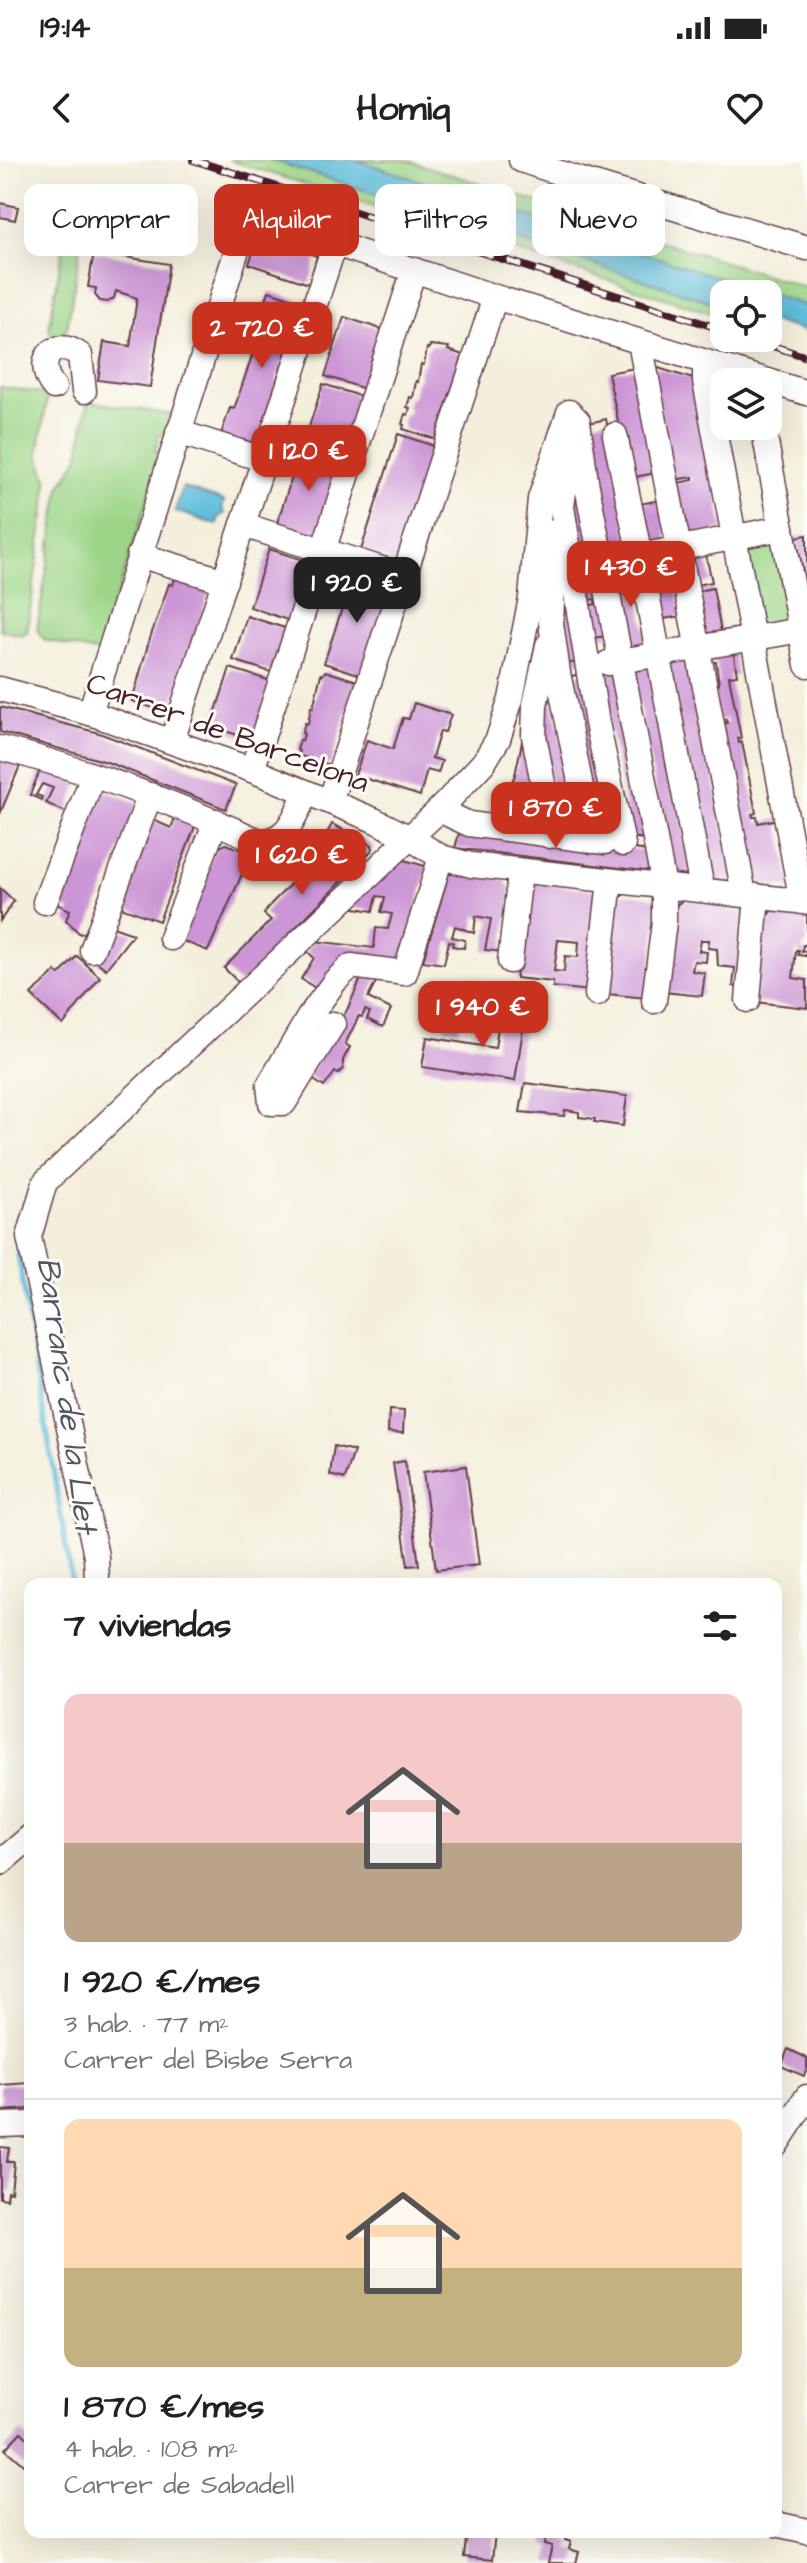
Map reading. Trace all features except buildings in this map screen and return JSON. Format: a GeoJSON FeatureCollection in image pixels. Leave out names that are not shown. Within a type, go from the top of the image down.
{"type":"FeatureCollection","features":[{"type":"Feature","properties":{"kind":"street"},"geometry":{"type":"LineString","coordinates":[[521,160],[583,170],[807,248]]}},
{"type":"Feature","properties":{"kind":"street"},"geometry":{"type":"LineString","coordinates":[[359,251],[719,368]]}},
{"type":"Feature","properties":{"kind":"street"},"geometry":{"type":"LineString","coordinates":[[90,713],[235,256]]}},
{"type":"Feature","properties":{"kind":"street"},"geometry":{"type":"LineString","coordinates":[[172,741],[331,256]]}},
{"type":"Feature","properties":{"kind":"street"},"geometry":{"type":"LineString","coordinates":[[252,770],[414,270]]}},
{"type":"Feature","properties":{"kind":"street"},"geometry":{"type":"LineString","coordinates":[[330,802],[495,297]]}},
{"type":"Feature","properties":{"kind":"street"},"geometry":{"type":"LineString","coordinates":[[640,342],[697,648],[750,895],[748,1000]]}},
{"type":"Feature","properties":{"kind":"street"},"geometry":{"type":"LineString","coordinates":[[54,387],[45,374],[43,364],[47,355],[63,348],[72,349],[80,355],[84,391]]}},
{"type":"Feature","properties":{"kind":"street"},"geometry":{"type":"LineString","coordinates":[[705,363],[705,381],[804,902]]}},
{"type":"Feature","properties":{"kind":"street"},"geometry":{"type":"LineString","coordinates":[[782,387],[807,393]]}},
{"type":"Feature","properties":{"kind":"street"},"geometry":{"type":"LineString","coordinates":[[97,1578],[96,1556],[29,1237],[45,1182],[410,838],[484,762],[498,739],[511,699],[531,598],[540,499],[569,412],[578,421],[621,661],[659,848],[664,886],[664,922],[654,1001]]}},
{"type":"Feature","properties":{"kind":"street"},"geometry":{"type":"LineString","coordinates":[[178,432],[265,460]]}},
{"type":"Feature","properties":{"kind":"street"},"geometry":{"type":"LineString","coordinates":[[615,435],[702,889]]}},
{"type":"Feature","properties":{"kind":"street"},"geometry":{"type":"LineString","coordinates":[[766,440],[804,629],[807,665]]}},
{"type":"Feature","properties":{"kind":"street"},"geometry":{"type":"LineString","coordinates":[[550,836],[551,825],[534,736],[535,705],[546,661],[554,559],[565,484],[581,441]]}},
{"type":"Feature","properties":{"kind":"street"},"geometry":{"type":"LineString","coordinates":[[563,513],[588,667],[623,844]]}},
{"type":"Feature","properties":{"kind":"street"},"geometry":{"type":"LineString","coordinates":[[243,525],[404,576]]}},
{"type":"Feature","properties":{"kind":"street"},"geometry":{"type":"LineString","coordinates":[[572,570],[782,528]]}},
{"type":"Feature","properties":{"kind":"street"},"geometry":{"type":"LineString","coordinates":[[139,555],[225,581]]}},
{"type":"Feature","properties":{"kind":"street"},"geometry":{"type":"LineString","coordinates":[[551,623],[592,841]]}},
{"type":"Feature","properties":{"kind":"street"},"geometry":{"type":"LineString","coordinates":[[558,673],[804,629]]}},
{"type":"Feature","properties":{"kind":"street","name":"Carrer de Barcelona"},"geometry":{"type":"LineString","coordinates":[[0,689],[90,713],[252,770],[410,838],[441,857],[471,865],[520,873],[702,889],[804,902]]}},
{"type":"Feature","properties":{"kind":"street"},"geometry":{"type":"LineString","coordinates":[[0,748],[150,795],[261,842],[276,840],[288,830],[306,793]]}},
{"type":"Feature","properties":{"kind":"street"},"geometry":{"type":"LineString","coordinates":[[45,902],[93,776]]}},
{"type":"Feature","properties":{"kind":"street"},"geometry":{"type":"LineString","coordinates":[[92,950],[150,795]]}},
{"type":"Feature","properties":{"kind":"street"},"geometry":{"type":"LineString","coordinates":[[439,810],[469,824],[659,848]]}},
{"type":"Feature","properties":{"kind":"street"},"geometry":{"type":"LineString","coordinates":[[171,938],[216,821]]}},
{"type":"Feature","properties":{"kind":"street"},"geometry":{"type":"LineString","coordinates":[[333,1024],[284,1103],[271,1103],[269,1085],[309,1017],[335,981],[351,966],[405,973],[441,857]]}},
{"type":"Feature","properties":{"kind":"street"},"geometry":{"type":"LineString","coordinates":[[510,961],[520,873]]}},
{"type":"Feature","properties":{"kind":"street"},"geometry":{"type":"LineString","coordinates":[[597,994],[610,881]]}},
{"type":"Feature","properties":{"kind":"street"},"geometry":{"type":"LineString","coordinates":[[0,1863],[24,1842]]}},
{"type":"Feature","properties":{"kind":"street"},"geometry":{"type":"LineString","coordinates":[[782,2136],[807,2097]]}},
{"type":"Feature","properties":{"kind":"street"},"geometry":{"type":"LineString","coordinates":[[0,2125],[24,2124]]}},
{"type":"Feature","properties":{"kind":"street"},"geometry":{"type":"LineString","coordinates":[[782,2525],[807,2531]]}},
{"type":"Feature","properties":{"kind":"green space"},"geometry":{"type":"Polygon","coordinates":[[[229,160],[271,160],[345,184],[305,184],[229,160]]]}},
{"type":"Feature","properties":{"kind":"green space"},"geometry":{"type":"Polygon","coordinates":[[[356,160],[406,160],[481,184],[430,184],[356,160]]]}},
{"type":"Feature","properties":{"kind":"green space"},"geometry":{"type":"Polygon","coordinates":[[[359,188],[375,194],[375,206],[359,201],[359,188]]]}},
{"type":"Feature","properties":{"kind":"green space"},"geometry":{"type":"Polygon","coordinates":[[[516,195],[532,200],[532,217],[516,212],[516,195]]]}},
{"type":"Feature","properties":{"kind":"green space"},"geometry":{"type":"Polygon","coordinates":[[[516,239],[532,244],[532,256],[569,256],[710,301],[710,313],[516,251],[516,239]]]}},
{"type":"Feature","properties":{"kind":"green space"},"geometry":{"type":"Polygon","coordinates":[[[665,243],[782,280],[727,280],[653,256],[665,256],[665,243]]]}},
{"type":"Feature","properties":{"kind":"green space"},"geometry":{"type":"Polygon","coordinates":[[[62,256],[79,256],[67,329],[58,338],[49,328],[62,256]]]}},
{"type":"Feature","properties":{"kind":"green space"},"geometry":{"type":"Polygon","coordinates":[[[782,280],[807,288],[807,306],[782,298],[782,280]]]}},
{"type":"Feature","properties":{"kind":"green space"},"geometry":{"type":"Polygon","coordinates":[[[0,387],[48,394],[38,454],[47,478],[46,500],[27,632],[21,635],[0,630],[0,387]]]}},
{"type":"Feature","properties":{"kind":"green space"},"geometry":{"type":"Polygon","coordinates":[[[88,401],[173,415],[167,435],[160,434],[155,451],[162,454],[99,653],[45,640],[37,630],[60,488],[79,456],[88,401]]]}},
{"type":"Feature","properties":{"kind":"green space"},"geometry":{"type":"Polygon","coordinates":[[[776,547],[787,630],[753,634],[740,550],[776,547]]]}},
{"type":"Feature","properties":{"kind":"water"},"geometry":{"type":"Polygon","coordinates":[[[271,160],[356,160],[430,184],[375,184],[375,194],[359,188],[359,184],[345,184],[271,160]]]}},
{"type":"Feature","properties":{"kind":"water"},"geometry":{"type":"Polygon","coordinates":[[[516,212],[532,217],[532,244],[516,239],[516,212]]]}},
{"type":"Feature","properties":{"kind":"water"},"geometry":{"type":"Polygon","coordinates":[[[569,256],[653,256],[727,280],[710,280],[710,301],[569,256]]]}},
{"type":"Feature","properties":{"kind":"water"},"geometry":{"type":"Polygon","coordinates":[[[782,298],[807,306],[807,332],[782,324],[782,298]]]}},
{"type":"Feature","properties":{"kind":"water"},"geometry":{"type":"Polygon","coordinates":[[[183,487],[224,501],[222,509],[225,513],[219,517],[217,525],[175,511],[183,487]]]}},
{"type":"Feature","properties":{"kind":"waterway","name":"Barranc de la Llet"},"geometry":{"type":"LineString","coordinates":[[22,1246],[18,1254],[71,1578]]}},
{"type":"Feature","properties":{"kind":"railway"},"geometry":{"type":"LineString","coordinates":[[193,160],[710,326]]}},
{"type":"Feature","properties":{"kind":"railway"},"geometry":{"type":"LineString","coordinates":[[782,349],[807,357]]}}]}
